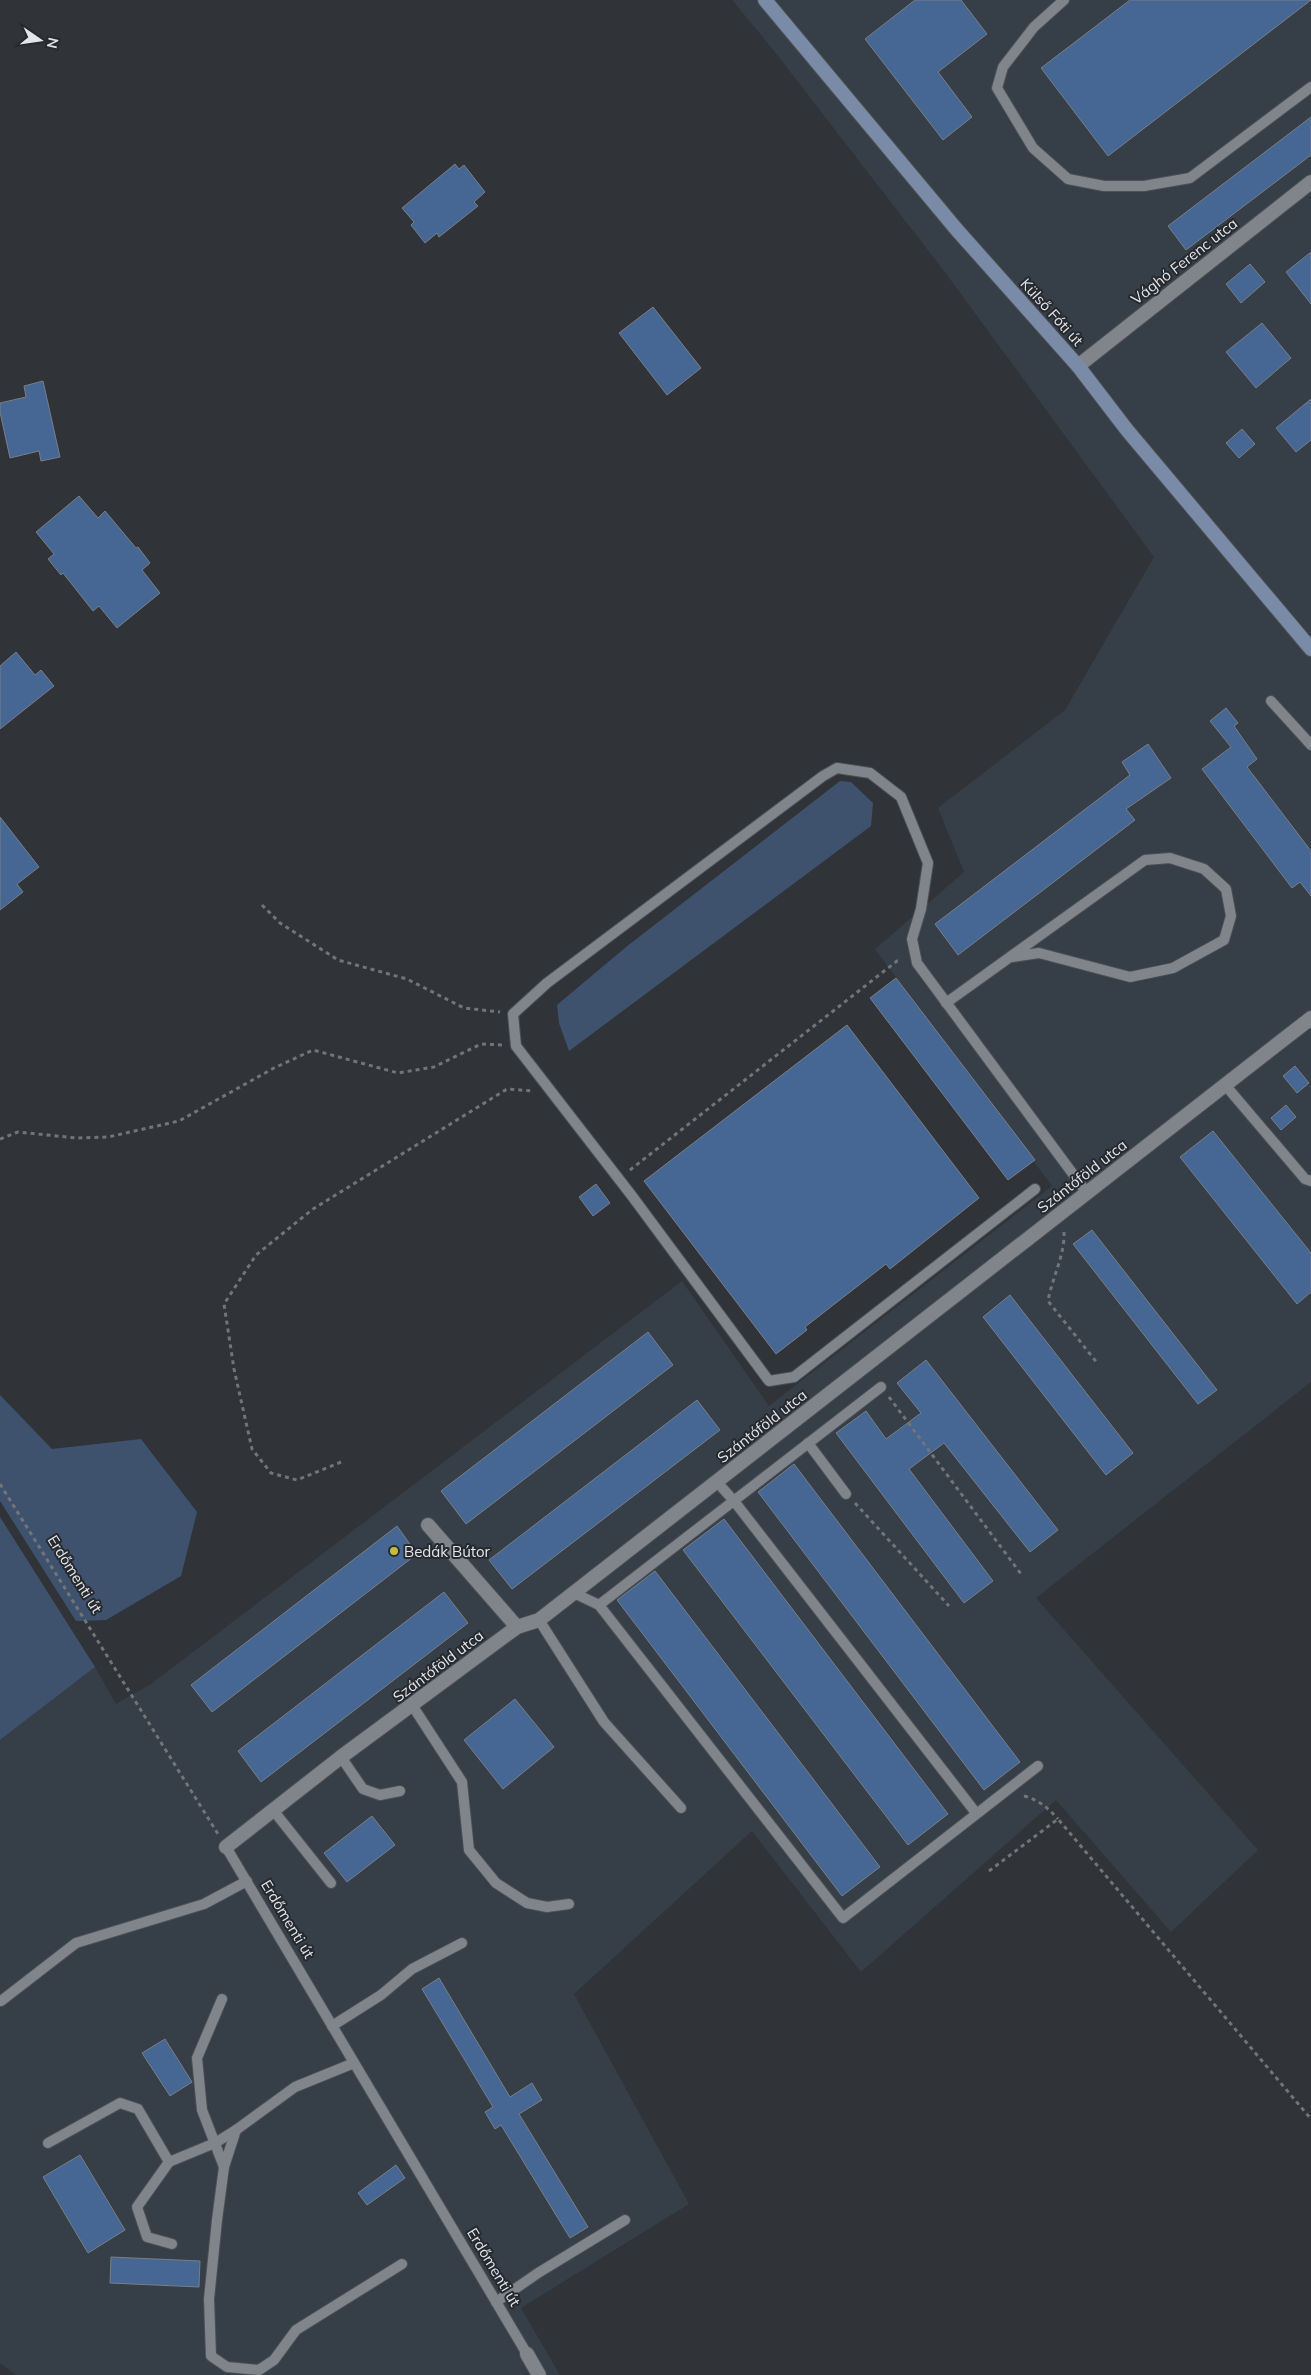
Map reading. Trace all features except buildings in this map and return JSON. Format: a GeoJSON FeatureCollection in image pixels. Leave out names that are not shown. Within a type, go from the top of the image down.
{"type":"FeatureCollection","features":[{"type":"Feature","properties":{"kind":"main road","name":"Külső Fóti út"},"geometry":{"type":"LineString","coordinates":[[765,0],[957,230],[1078,366],[1127,430],[1311,649]]}},
{"type":"Feature","properties":{"kind":"street","name":"Vághó Ferenc utca"},"geometry":{"type":"LineString","coordinates":[[1078,366],[1311,182]]}},
{"type":"Feature","properties":{"kind":"street","name":"Szántóföld utca"},"geometry":{"type":"LineString","coordinates":[[226,1847],[340,1757],[412,1706],[517,1627],[539,1620],[1311,1018]]}},
{"type":"Feature","properties":{"kind":"street"},"geometry":{"type":"LineString","coordinates":[[428,1525],[517,1627]]}},
{"type":"Feature","properties":{"kind":"street","name":"Erdőmenti út"},"geometry":{"type":"LineString","coordinates":[[526,2354],[539,2375]]}},
{"type":"Feature","properties":{"kind":"lane"},"geometry":{"type":"LineString","coordinates":[[1064,0],[1034,26],[1003,68],[997,88],[1033,148],[1068,179],[1112,186],[1144,186],[1190,178],[1311,86]]}},
{"type":"Feature","properties":{"kind":"lane"},"geometry":{"type":"LineString","coordinates":[[1271,701],[1311,745]]}},
{"type":"Feature","properties":{"kind":"lane"},"geometry":{"type":"LineString","coordinates":[[1035,1189],[794,1377],[769,1381],[516,1046],[513,1014],[554,977],[837,768],[870,773],[901,797],[928,863],[921,909],[912,940],[917,963],[1086,1193]]}},
{"type":"Feature","properties":{"kind":"lane"},"geometry":{"type":"LineString","coordinates":[[946,1003],[1145,860],[1170,858],[1204,869],[1226,889],[1232,916],[1224,940],[1173,968],[1130,978],[1040,953],[1012,957]]}},
{"type":"Feature","properties":{"kind":"lane"},"geometry":{"type":"LineString","coordinates":[[1226,1086],[1305,1179],[1311,1182]]}},
{"type":"Feature","properties":{"kind":"lane"},"geometry":{"type":"LineString","coordinates":[[599,1605],[881,1386]]}},
{"type":"Feature","properties":{"kind":"lane"},"geometry":{"type":"LineString","coordinates":[[808,1443],[846,1494]]}},
{"type":"Feature","properties":{"kind":"lane"},"geometry":{"type":"LineString","coordinates":[[717,1482],[734,1501],[976,1813]]}},
{"type":"Feature","properties":{"kind":"lane"},"geometry":{"type":"LineString","coordinates":[[574,1593],[599,1605],[843,1918],[1038,1766]]}},
{"type":"Feature","properties":{"kind":"lane"},"geometry":{"type":"LineString","coordinates":[[539,1620],[604,1722],[681,1808]]}},
{"type":"Feature","properties":{"kind":"lane"},"geometry":{"type":"LineString","coordinates":[[412,1706],[462,1782],[469,1850],[496,1883],[528,1903],[547,1907],[568,1904]]}},
{"type":"Feature","properties":{"kind":"lane"},"geometry":{"type":"LineString","coordinates":[[340,1757],[363,1789],[380,1795],[400,1791]]}},
{"type":"Feature","properties":{"kind":"lane"},"geometry":{"type":"LineString","coordinates":[[273,1810],[331,1883]]}},
{"type":"Feature","properties":{"kind":"lane","name":"Erdőmenti út"},"geometry":{"type":"LineString","coordinates":[[226,1847],[526,2354]]}},
{"type":"Feature","properties":{"kind":"lane"},"geometry":{"type":"LineString","coordinates":[[1,2001],[76,1944],[204,1904],[246,1881]]}},
{"type":"Feature","properties":{"kind":"lane"},"geometry":{"type":"LineString","coordinates":[[332,2026],[381,1995],[412,1969],[462,1943]]}},
{"type":"Feature","properties":{"kind":"lane"},"geometry":{"type":"LineString","coordinates":[[222,1999],[197,2058],[202,2110],[224,2167]]}},
{"type":"Feature","properties":{"kind":"lane"},"geometry":{"type":"LineString","coordinates":[[172,2244],[148,2237],[137,2207],[169,2162],[215,2143],[295,2087],[354,2063]]}},
{"type":"Feature","properties":{"kind":"lane"},"geometry":{"type":"LineString","coordinates":[[48,2143],[120,2103],[138,2109],[169,2162]]}},
{"type":"Feature","properties":{"kind":"lane"},"geometry":{"type":"LineString","coordinates":[[236,2130],[224,2167],[209,2299],[211,2356],[227,2367],[259,2370],[274,2360],[296,2330],[402,2264]]}},
{"type":"Feature","properties":{"kind":"lane"},"geometry":{"type":"LineString","coordinates":[[496,2302],[538,2273],[625,2220]]}},
{"type":"Feature","properties":{"kind":"path"},"geometry":{"type":"LineString","coordinates":[[262,905],[280,923],[338,960],[407,979],[464,1008],[513,1014]]}},
{"type":"Feature","properties":{"kind":"path"},"geometry":{"type":"LineString","coordinates":[[618,1179],[897,961],[917,963]]}},
{"type":"Feature","properties":{"kind":"path"},"geometry":{"type":"LineString","coordinates":[[0,1139],[18,1132],[76,1138],[108,1137],[179,1121],[274,1068],[313,1050],[398,1073],[434,1067],[481,1044],[516,1046]]}},
{"type":"Feature","properties":{"kind":"path"},"geometry":{"type":"LineString","coordinates":[[341,1462],[298,1480],[271,1473],[252,1449],[234,1369],[224,1304],[256,1255],[313,1209],[507,1089],[552,1093]]}},
{"type":"Feature","properties":{"kind":"path"},"geometry":{"type":"LineString","coordinates":[[1063,1211],[1065,1245],[1051,1283],[1048,1301],[1098,1364]]}},
{"type":"Feature","properties":{"kind":"path"},"geometry":{"type":"LineString","coordinates":[[881,1386],[1021,1574]]}},
{"type":"Feature","properties":{"kind":"path","name":"Erdőmenti út"},"geometry":{"type":"LineString","coordinates":[[0,1484],[226,1847]]}},
{"type":"Feature","properties":{"kind":"path"},"geometry":{"type":"LineString","coordinates":[[846,1494],[949,1606]]}},
{"type":"Feature","properties":{"kind":"path"},"geometry":{"type":"LineString","coordinates":[[1006,1791],[1033,1798],[1048,1808],[1311,2119]]}},
{"type":"Feature","properties":{"kind":"path"},"geometry":{"type":"LineString","coordinates":[[989,1871],[1058,1819]]}},
{"type":"Feature","properties":{"kind":"shaded area"},"geometry":{"type":"Polygon","coordinates":[[[732,0],[1311,0],[1311,1382],[1036,1598],[1258,1850],[1171,1932],[1056,1800],[861,1972],[752,1831],[574,1994],[689,2204],[521,2308],[560,2375],[16,2375],[0,2363],[0,1740],[95,1667],[116,1704],[151,1684],[682,1281],[769,1406],[1052,1186],[875,949],[964,872],[938,808],[1065,710],[1154,557],[944,271],[771,47],[732,0]]]}},
{"type":"Feature","properties":{"kind":"shaded area"},"geometry":{"type":"Polygon","coordinates":[[[840,781],[851,782],[873,803],[871,826],[569,1051],[559,1023],[557,1005],[626,947],[840,781]]]}},
{"type":"Feature","properties":{"kind":"shaded area"},"geometry":{"type":"Polygon","coordinates":[[[0,1395],[52,1449],[141,1439],[197,1512],[181,1576],[106,1620],[76,1621],[0,1501],[0,1395]]]}},
{"type":"Feature","properties":{"kind":"shaded area"},"geometry":{"type":"Polygon","coordinates":[[[0,1517],[95,1667],[0,1740],[0,1517]]]}},
{"type":"Feature","properties":{"kind":"place","name":"Bedák Bútor"},"geometry":{"type":"Point","coordinates":[394,1551]}}]}
